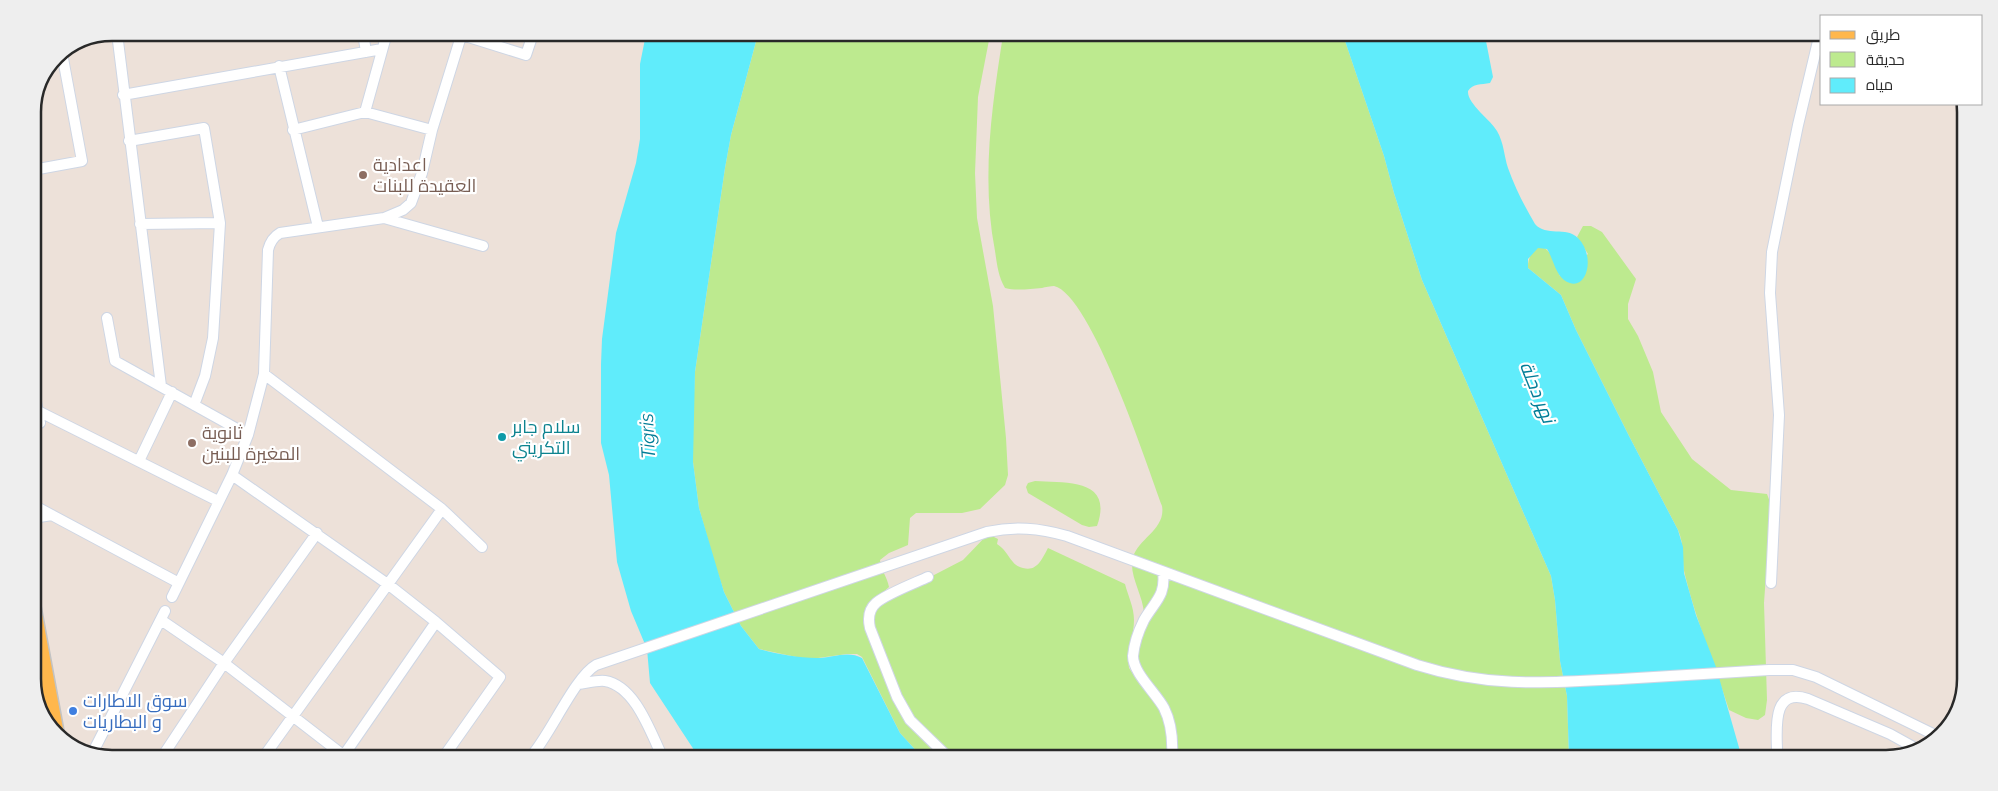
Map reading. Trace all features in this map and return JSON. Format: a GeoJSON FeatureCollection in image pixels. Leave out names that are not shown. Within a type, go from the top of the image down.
{"type":"FeatureCollection","features":[{"type":"Feature","properties":{"kind":"main road"},"geometry":{"type":"LineString","coordinates":[[41,650],[53,718]]}},
{"type":"Feature","properties":{"kind":"street"},"geometry":{"type":"LineString","coordinates":[[118,41],[123,95],[161,386]]}},
{"type":"Feature","properties":{"kind":"street"},"geometry":{"type":"LineString","coordinates":[[364,41],[366,52]]}},
{"type":"Feature","properties":{"kind":"street"},"geometry":{"type":"LineString","coordinates":[[366,112],[384,41]]}},
{"type":"Feature","properties":{"kind":"street"},"geometry":{"type":"LineString","coordinates":[[172,597],[232,475],[248,435],[264,374],[268,250],[270,244],[274,237],[280,233],[384,218],[403,210],[411,203],[422,173],[432,130],[460,41]]}},
{"type":"Feature","properties":{"kind":"street"},"geometry":{"type":"LineString","coordinates":[[483,41],[526,55],[531,41]]}},
{"type":"Feature","properties":{"kind":"street"},"geometry":{"type":"LineString","coordinates":[[1771,583],[1779,415],[1770,293],[1772,252],[1798,125],[1818,41]]}},
{"type":"Feature","properties":{"kind":"street"},"geometry":{"type":"LineString","coordinates":[[123,95],[382,49]]}},
{"type":"Feature","properties":{"kind":"street"},"geometry":{"type":"LineString","coordinates":[[41,168],[82,160],[63,61]]}},
{"type":"Feature","properties":{"kind":"street"},"geometry":{"type":"LineString","coordinates":[[279,66],[318,227]]}},
{"type":"Feature","properties":{"kind":"street"},"geometry":{"type":"LineString","coordinates":[[293,130],[366,112],[432,130]]}},
{"type":"Feature","properties":{"kind":"street"},"geometry":{"type":"LineString","coordinates":[[129,141],[204,128],[220,223],[214,338],[205,376],[194,405]]}},
{"type":"Feature","properties":{"kind":"street"},"geometry":{"type":"LineString","coordinates":[[384,218],[483,246]]}},
{"type":"Feature","properties":{"kind":"street"},"geometry":{"type":"LineString","coordinates":[[140,224],[220,223]]}},
{"type":"Feature","properties":{"kind":"street"},"geometry":{"type":"LineString","coordinates":[[107,318],[114,361],[248,435]]}},
{"type":"Feature","properties":{"kind":"street"},"geometry":{"type":"LineString","coordinates":[[264,374],[442,509],[482,547]]}},
{"type":"Feature","properties":{"kind":"street"},"geometry":{"type":"LineString","coordinates":[[139,461],[172,392]]}},
{"type":"Feature","properties":{"kind":"street"},"geometry":{"type":"LineString","coordinates":[[41,414],[218,501]]}},
{"type":"Feature","properties":{"kind":"street"},"geometry":{"type":"LineString","coordinates":[[41,422],[56,420]]}},
{"type":"Feature","properties":{"kind":"street"},"geometry":{"type":"LineString","coordinates":[[232,475],[317,533],[388,585],[436,622],[500,677],[449,750]]}},
{"type":"Feature","properties":{"kind":"street"},"geometry":{"type":"LineString","coordinates":[[269,750],[442,509]]}},
{"type":"Feature","properties":{"kind":"street"},"geometry":{"type":"LineString","coordinates":[[41,510],[179,583]]}},
{"type":"Feature","properties":{"kind":"street"},"geometry":{"type":"LineString","coordinates":[[41,517],[52,516]]}},
{"type":"Feature","properties":{"kind":"street"},"geometry":{"type":"LineString","coordinates":[[536,750],[578,684],[591,668],[604,661],[987,532],[1019,528],[1051,532],[1438,672],[1480,681],[1516,684],[1793,670],[1816,677],[1931,733]]}},
{"type":"Feature","properties":{"kind":"street"},"geometry":{"type":"LineString","coordinates":[[167,750],[224,663],[317,533]]}},
{"type":"Feature","properties":{"kind":"street"},"geometry":{"type":"LineString","coordinates":[[1163,572],[1163,590],[1160,599],[1149,612],[1141,627],[1133,656],[1138,671],[1164,707],[1173,740],[1172,750]]}},
{"type":"Feature","properties":{"kind":"street"},"geometry":{"type":"LineString","coordinates":[[928,576],[876,603],[870,612],[868,620],[902,706],[910,720],[941,750]]}},
{"type":"Feature","properties":{"kind":"street"},"geometry":{"type":"LineString","coordinates":[[95,747],[163,615],[336,750]]}},
{"type":"Feature","properties":{"kind":"street"},"geometry":{"type":"LineString","coordinates":[[346,750],[436,622]]}},
{"type":"Feature","properties":{"kind":"street"},"geometry":{"type":"LineString","coordinates":[[578,684],[604,681],[618,685],[633,699],[659,750]]}},
{"type":"Feature","properties":{"kind":"street"},"geometry":{"type":"LineString","coordinates":[[1777,750],[1776,726],[1779,709],[1789,699],[1798,696],[1808,698],[1910,745]]}},
{"type":"Feature","properties":{"kind":"green space"},"geometry":{"type":"Polygon","coordinates":[[[756,41],[989,41],[978,97],[975,173],[977,218],[993,306],[1008,475],[1005,485],[980,509],[962,513],[916,513],[910,518],[908,545],[889,553],[880,560],[889,587],[866,608],[863,622],[899,710],[907,724],[932,750],[916,750],[900,733],[862,657],[857,654],[847,654],[801,658],[759,649],[741,626],[724,592],[699,508],[693,462],[693,414],[695,372],[731,135],[756,41]]]}},
{"type":"Feature","properties":{"kind":"green space"},"geometry":{"type":"Polygon","coordinates":[[[1002,41],[1345,41],[1384,156],[1422,280],[1551,576],[1560,661],[1567,696],[1569,750],[1176,750],[1176,730],[1171,711],[1138,661],[1138,644],[1144,618],[1143,606],[1132,570],[1133,557],[1136,550],[1160,521],[1162,506],[1117,385],[1085,318],[1069,296],[1054,286],[1023,290],[1005,288],[1001,279],[991,224],[988,170],[995,89],[1002,41]]]}},
{"type":"Feature","properties":{"kind":"green space"},"geometry":{"type":"Polygon","coordinates":[[[1583,226],[1591,226],[1602,232],[1636,279],[1628,304],[1628,319],[1638,336],[1653,372],[1661,412],[1692,459],[1731,490],[1767,494],[1771,505],[1764,603],[1767,700],[1765,715],[1758,720],[1746,718],[1729,710],[1689,592],[1678,530],[1576,330],[1561,295],[1528,268],[1529,259],[1533,251],[1536,248],[1544,248],[1552,256],[1560,276],[1588,254],[1577,237],[1583,226]]]}},
{"type":"Feature","properties":{"kind":"green space"},"geometry":{"type":"Polygon","coordinates":[[[1035,481],[1073,483],[1093,491],[1099,499],[1100,510],[1097,526],[1089,527],[1082,525],[1028,493],[1026,487],[1028,483],[1035,481]]]}},
{"type":"Feature","properties":{"kind":"green space"},"geometry":{"type":"Polygon","coordinates":[[[988,534],[998,539],[997,544],[1020,567],[1028,569],[1038,564],[1048,548],[1125,584],[1134,615],[1129,668],[1153,698],[1162,715],[1166,729],[1167,750],[944,750],[919,725],[901,698],[873,626],[875,610],[884,601],[963,560],[988,534]]]}},
{"type":"Feature","properties":{"kind":"water","name":"Tigris"},"geometry":{"type":"Polygon","coordinates":[[[645,41],[756,41],[731,135],[695,372],[693,462],[699,508],[724,592],[741,626],[759,649],[802,657],[823,658],[846,654],[862,658],[900,733],[916,750],[694,750],[650,683],[647,649],[631,611],[617,562],[609,475],[601,443],[602,339],[616,233],[636,163],[640,139],[640,64],[645,41]]]}},
{"type":"Feature","properties":{"kind":"water","name":"نهر دجلة"},"geometry":{"type":"Polygon","coordinates":[[[1345,41],[1486,41],[1493,77],[1490,83],[1472,87],[1468,91],[1471,101],[1497,131],[1511,175],[1520,197],[1535,224],[1545,230],[1573,234],[1584,246],[1587,255],[1588,264],[1586,272],[1583,279],[1578,283],[1572,284],[1561,277],[1547,249],[1538,248],[1528,259],[1528,268],[1561,295],[1576,330],[1678,530],[1683,547],[1684,573],[1696,615],[1716,667],[1740,750],[1569,750],[1567,696],[1560,661],[1551,576],[1422,280],[1384,156],[1345,41]]]}},
{"type":"Feature","properties":{"kind":"place","name":"اعدادية العقيدة للبنات"},"geometry":{"type":"Point","coordinates":[363,175]}},
{"type":"Feature","properties":{"kind":"place","name":"سلام جابر التكريتي"},"geometry":{"type":"Point","coordinates":[502,437]}},
{"type":"Feature","properties":{"kind":"place","name":"ثانوية المغيرة للبنين"},"geometry":{"type":"Point","coordinates":[192,443]}},
{"type":"Feature","properties":{"kind":"place","name":"سوق الاطارات و البطاريات"},"geometry":{"type":"Point","coordinates":[73,711]}}]}
